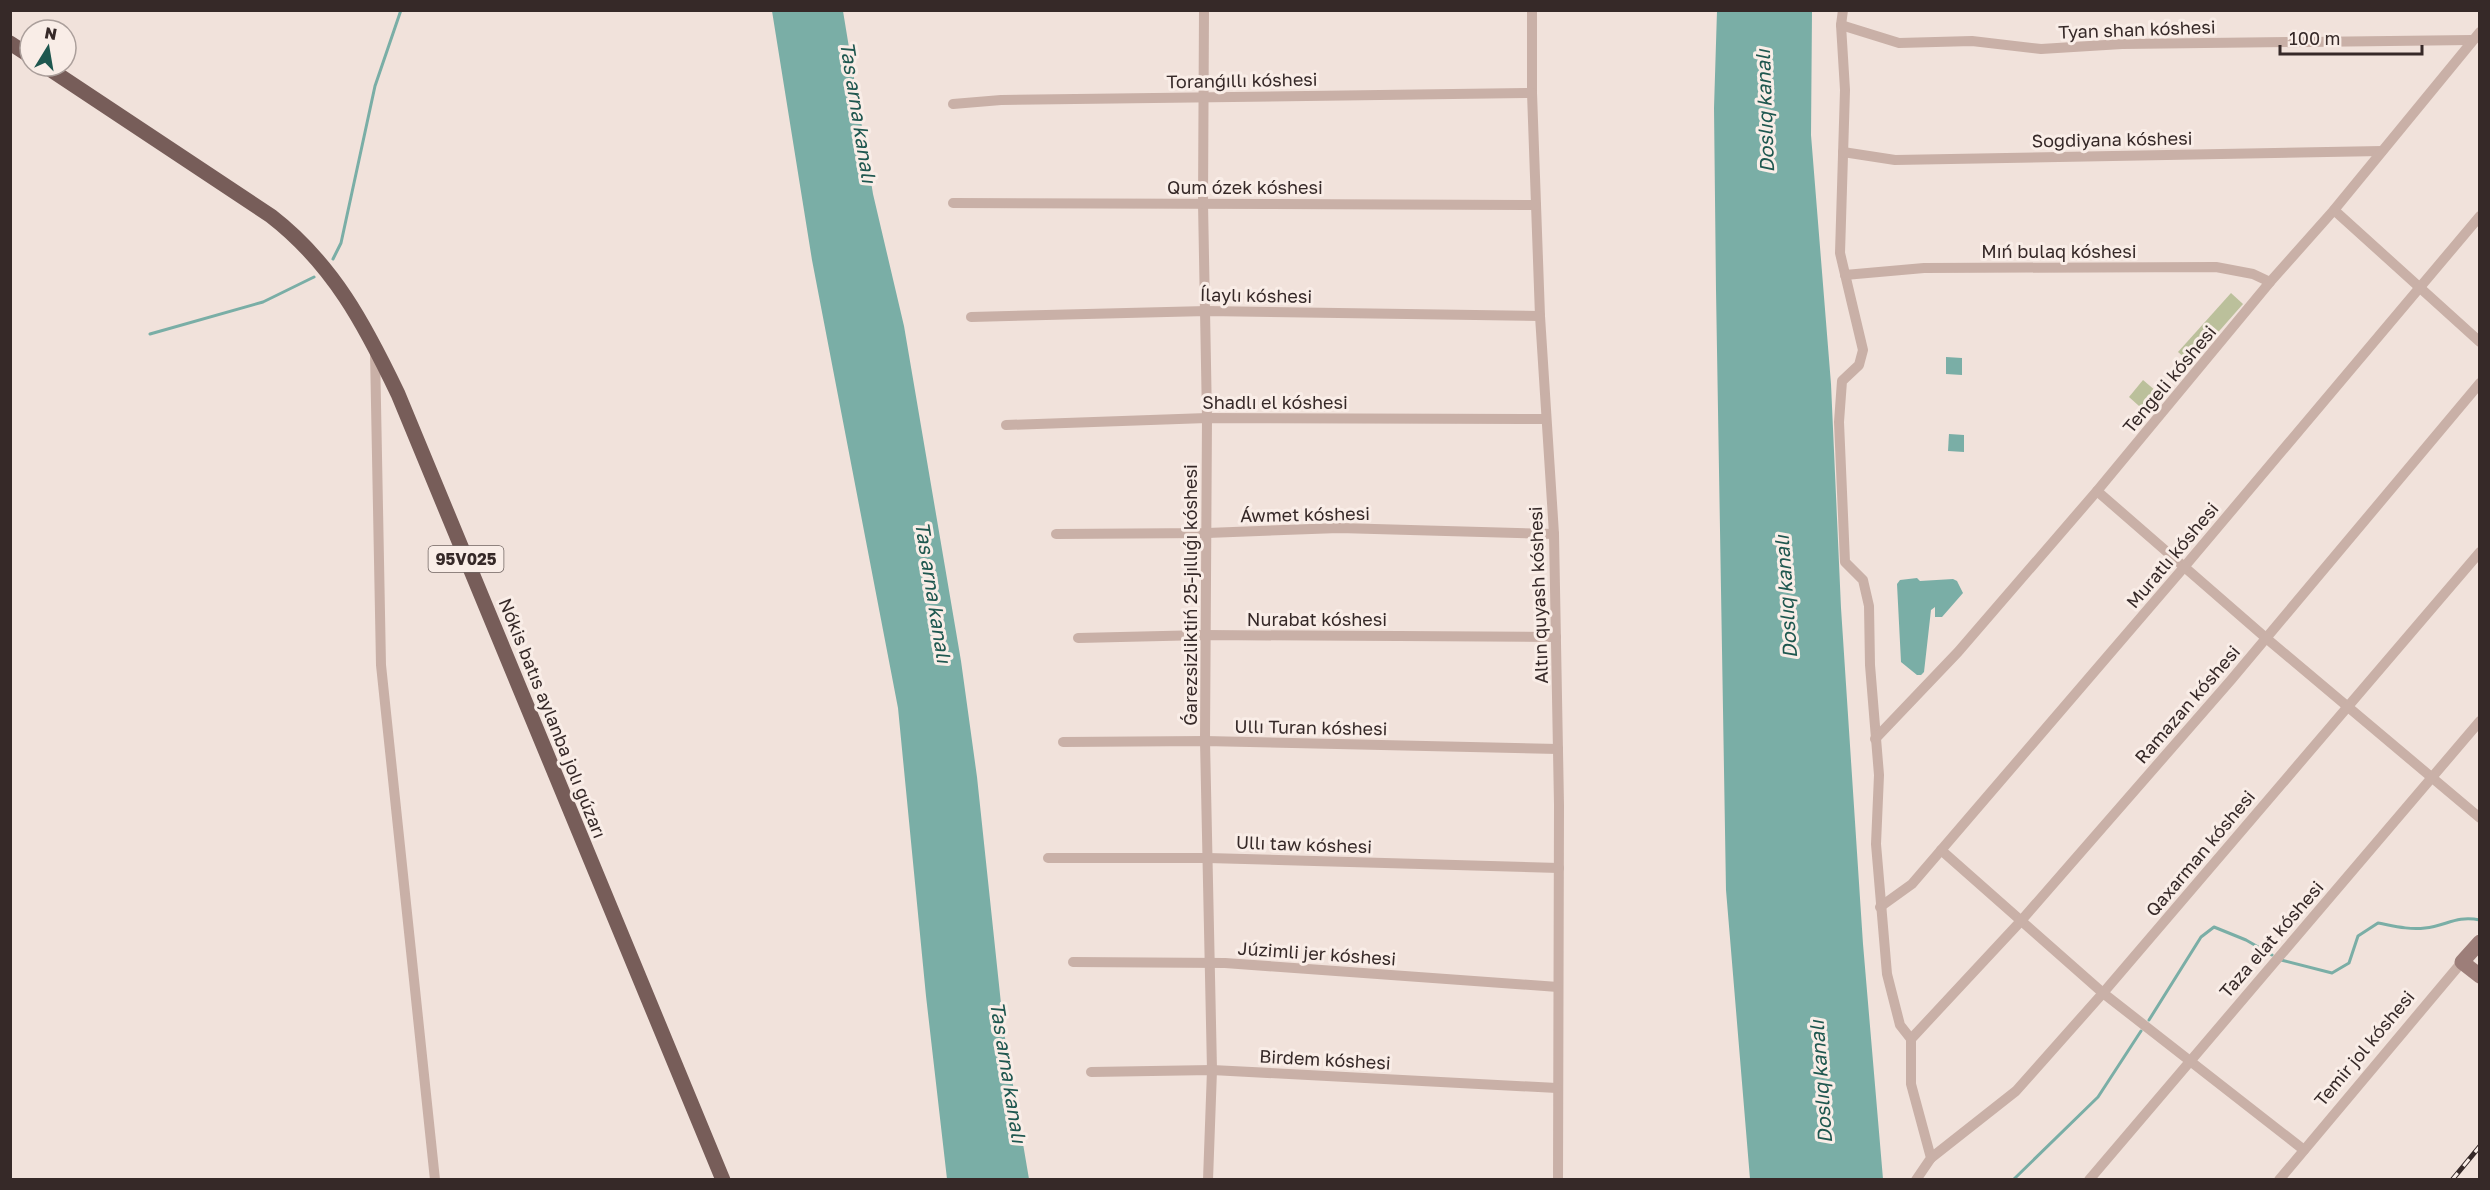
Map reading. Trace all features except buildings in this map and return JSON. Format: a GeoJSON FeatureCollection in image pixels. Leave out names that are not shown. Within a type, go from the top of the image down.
{"type":"FeatureCollection","features":[{"type":"Feature","properties":{"kind":"main road","name":"Nókis batıs aylanba jolı gúzarı"},"geometry":{"type":"LineString","coordinates":[[63,78],[292,233],[322,263],[342,289],[375,345],[403,405],[723,1179]]}},
{"type":"Feature","properties":{"kind":"street","name":"Ǵarezsizliktiń 25-jıllıǵı kóshesi"},"geometry":{"type":"LineString","coordinates":[[1204,10],[1203,203],[1208,418],[1205,741],[1212,1070],[1208,1179]]}},
{"type":"Feature","properties":{"kind":"street","name":"Altın quyash kóshesi"},"geometry":{"type":"LineString","coordinates":[[1532,10],[1532,93],[1540,316],[1554,534],[1559,868],[1558,1179]]}},
{"type":"Feature","properties":{"kind":"street"},"geometry":{"type":"LineString","coordinates":[[1843,10],[1841,25],[1845,90],[1840,254],[1863,350],[1859,365],[1842,381],[1839,422],[1845,562],[1863,580],[1869,606],[1870,665],[1879,775],[1876,844],[1887,974],[1900,1025],[1911,1039],[1911,1084],[1931,1158]]}},
{"type":"Feature","properties":{"kind":"street","name":"Tyan shan kóshesi"},"geometry":{"type":"LineString","coordinates":[[1841,25],[1899,43],[1972,41],[2040,49],[2122,44],[2476,36]]}},
{"type":"Feature","properties":{"kind":"street","name":"Tengeli kóshesi"},"geometry":{"type":"LineString","coordinates":[[1875,740],[1958,652],[2097,491],[2270,282],[2334,210],[2476,36]]}},
{"type":"Feature","properties":{"kind":"street","name":"Toranǵıllı kóshesi"},"geometry":{"type":"LineString","coordinates":[[952,104],[1001,100],[1532,93]]}},
{"type":"Feature","properties":{"kind":"street","name":"Sogdiyana kóshesi"},"geometry":{"type":"LineString","coordinates":[[1843,152],[1895,160],[2382,151]]}},
{"type":"Feature","properties":{"kind":"street","name":"Qum ózek kóshesi"},"geometry":{"type":"LineString","coordinates":[[953,203],[1536,205]]}},
{"type":"Feature","properties":{"kind":"street"},"geometry":{"type":"LineString","coordinates":[[2334,210],[2480,342]]}},
{"type":"Feature","properties":{"kind":"street","name":"Muratlı kóshesi"},"geometry":{"type":"LineString","coordinates":[[1880,907],[1912,884],[2185,566],[2480,216]]}},
{"type":"Feature","properties":{"kind":"street","name":"Mıń bulaq kóshesi"},"geometry":{"type":"LineString","coordinates":[[1845,275],[1924,268],[2216,267],[2253,274],[2270,282]]}},
{"type":"Feature","properties":{"kind":"street","name":"Ílaylı kóshesi"},"geometry":{"type":"LineString","coordinates":[[971,316],[1207,311],[1540,316]]}},
{"type":"Feature","properties":{"kind":"street"},"geometry":{"type":"LineString","coordinates":[[375,345],[381,665],[435,1179]]}},
{"type":"Feature","properties":{"kind":"street","name":"Ramazan kóshesi"},"geometry":{"type":"LineString","coordinates":[[1911,1039],[2020,922],[2265,638],[2480,383]]}},
{"type":"Feature","properties":{"kind":"street","name":"Shadlı el kóshesi"},"geometry":{"type":"LineString","coordinates":[[1006,425],[1208,418],[1545,419]]}},
{"type":"Feature","properties":{"kind":"street"},"geometry":{"type":"LineString","coordinates":[[2097,491],[2265,638],[2480,818]]}},
{"type":"Feature","properties":{"kind":"street","name":"Áwmet kóshesi"},"geometry":{"type":"LineString","coordinates":[[1056,534],[1207,533],[1339,528],[1554,534]]}},
{"type":"Feature","properties":{"kind":"street","name":"Qaxarman kóshesi"},"geometry":{"type":"LineString","coordinates":[[1916,1179],[1931,1158],[2016,1091],[2103,993],[2480,552]]}},
{"type":"Feature","properties":{"kind":"street","name":"Nurabat kóshesi"},"geometry":{"type":"LineString","coordinates":[[1078,638],[1206,635],[1556,637]]}},
{"type":"Feature","properties":{"kind":"street","name":"Taza elat kóshesi"},"geometry":{"type":"LineString","coordinates":[[2089,1179],[2189,1059],[2480,721]]}},
{"type":"Feature","properties":{"kind":"street","name":"Ullı Turan kóshesi"},"geometry":{"type":"LineString","coordinates":[[1063,742],[1205,741],[1558,749]]}},
{"type":"Feature","properties":{"kind":"street"},"geometry":{"type":"LineString","coordinates":[[1941,850],[2103,993],[2304,1150]]}},
{"type":"Feature","properties":{"kind":"street","name":"Ullı taw kóshesi"},"geometry":{"type":"LineString","coordinates":[[1048,858],[1208,858],[1559,868]]}},
{"type":"Feature","properties":{"kind":"street","name":"Temir jol kóshesi"},"geometry":{"type":"LineString","coordinates":[[2279,1179],[2480,942]]}},
{"type":"Feature","properties":{"kind":"street","name":"Júzimli jer kóshesi"},"geometry":{"type":"LineString","coordinates":[[1073,962],[1211,962],[1558,987]]}},
{"type":"Feature","properties":{"kind":"street"},"geometry":{"type":"LineString","coordinates":[[2462,962],[2480,976]]}},
{"type":"Feature","properties":{"kind":"street","name":"Birdem kóshesi"},"geometry":{"type":"LineString","coordinates":[[1090,1072],[1212,1070],[1557,1088]]}},
{"type":"Feature","properties":{"kind":"green space"},"geometry":{"type":"Polygon","coordinates":[[[2231,293],[2243,304],[2191,363],[2178,352],[2231,293]]]}},
{"type":"Feature","properties":{"kind":"green space"},"geometry":{"type":"Polygon","coordinates":[[[2143,380],[2163,397],[2148,414],[2129,397],[2143,380]]]}},
{"type":"Feature","properties":{"kind":"water","name":"Tas arna kanalı"},"geometry":{"type":"Polygon","coordinates":[[[772,11],[843,11],[873,194],[904,326],[961,661],[977,777],[1004,1032],[1029,1179],[947,1179],[926,996],[898,708],[812,260],[772,11]]]}},
{"type":"Feature","properties":{"kind":"water","name":"Doslıq kanalı"},"geometry":{"type":"Polygon","coordinates":[[[1717,11],[1812,11],[1811,135],[1831,384],[1841,608],[1863,944],[1883,1179],[1750,1179],[1726,890],[1714,108],[1717,11]]]}},
{"type":"Feature","properties":{"kind":"water"},"geometry":{"type":"Polygon","coordinates":[[[1946,357],[1962,358],[1962,375],[1946,374],[1946,357]]]}},
{"type":"Feature","properties":{"kind":"water"},"geometry":{"type":"Polygon","coordinates":[[[1949,434],[1964,435],[1964,452],[1948,451],[1949,434]]]}},
{"type":"Feature","properties":{"kind":"water"},"geometry":{"type":"Polygon","coordinates":[[[1917,578],[1920,581],[1953,579],[1957,581],[1963,593],[1942,617],[1935,617],[1935,607],[1931,610],[1924,672],[1921,675],[1917,675],[1901,662],[1897,584],[1900,580],[1917,578]]]}},
{"type":"Feature","properties":{"kind":"waterway"},"geometry":{"type":"LineString","coordinates":[[333,259],[341,243],[375,86],[401,10]]}},
{"type":"Feature","properties":{"kind":"waterway"},"geometry":{"type":"LineString","coordinates":[[150,334],[263,302],[314,277]]}},
{"type":"Feature","properties":{"kind":"waterway"},"geometry":{"type":"LineString","coordinates":[[2281,960],[2332,973],[2349,963],[2358,936],[2378,923],[2419,928],[2464,919],[2480,920]]}},
{"type":"Feature","properties":{"kind":"waterway"},"geometry":{"type":"LineString","coordinates":[[2149,1020],[2201,937],[2214,927],[2246,940],[2272,955]]}},
{"type":"Feature","properties":{"kind":"waterway"},"geometry":{"type":"LineString","coordinates":[[2013,1180],[2098,1097],[2141,1031]]}},
{"type":"Feature","properties":{"kind":"railway"},"geometry":{"type":"LineString","coordinates":[[2452,1180],[2480,1146]]}}]}
